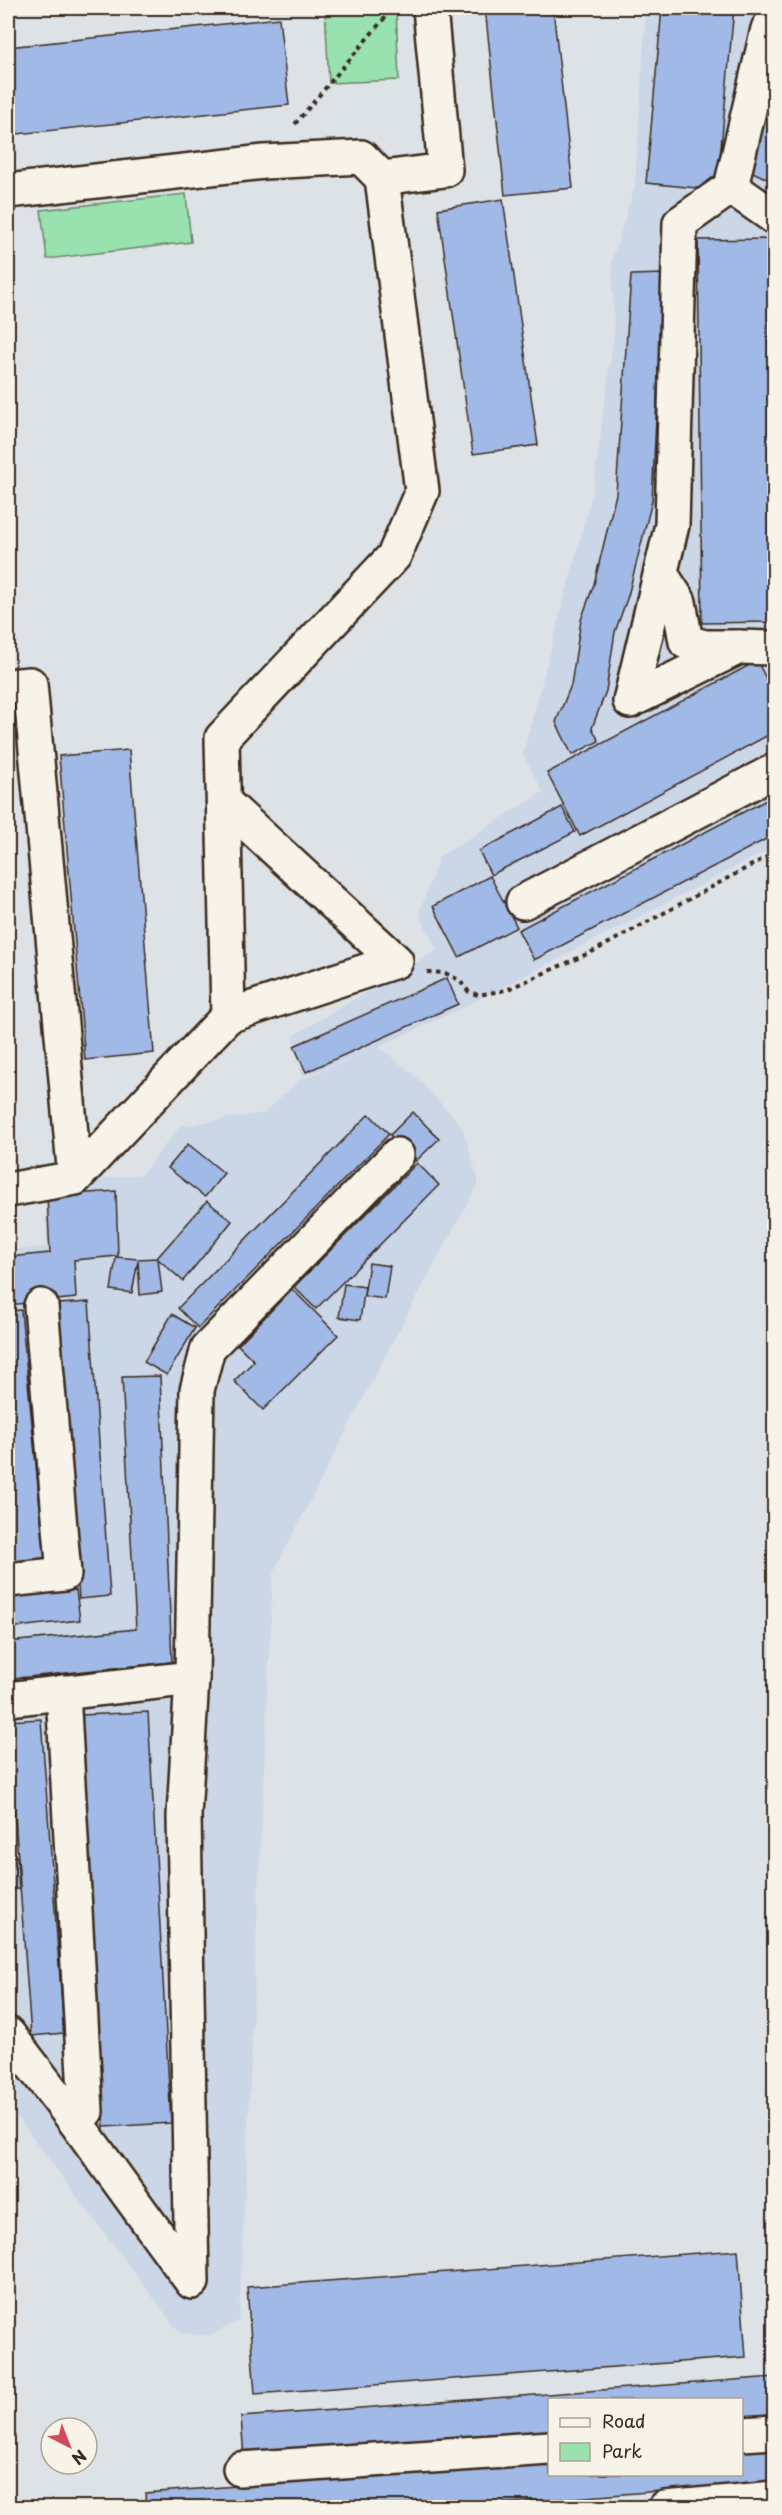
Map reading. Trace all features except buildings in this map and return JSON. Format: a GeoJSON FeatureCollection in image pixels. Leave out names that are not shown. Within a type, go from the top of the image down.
{"type":"FeatureCollection","features":[{"type":"Feature","properties":{"kind":"lane"},"geometry":{"type":"LineString","coordinates":[[382,178],[446,170],[430,8]]}},
{"type":"Feature","properties":{"kind":"lane"},"geometry":{"type":"LineString","coordinates":[[739,647],[630,701],[672,525],[680,223],[730,187],[768,29],[774,20]]}},
{"type":"Feature","properties":{"kind":"lane"},"geometry":{"type":"LineString","coordinates":[[8,191],[264,162],[361,157],[382,178],[422,491],[394,556],[222,738],[228,1016]]}},
{"type":"Feature","properties":{"kind":"lane"},"geometry":{"type":"LineString","coordinates":[[730,187],[774,217]]}},
{"type":"Feature","properties":{"kind":"lane"},"geometry":{"type":"LineString","coordinates":[[661,574],[679,602],[686,642],[705,647],[774,648]]}},
{"type":"Feature","properties":{"kind":"lane"},"geometry":{"type":"LineString","coordinates":[[8,686],[30,684],[75,1178]]}},
{"type":"Feature","properties":{"kind":"lane"},"geometry":{"type":"LineString","coordinates":[[523,902],[774,771]]}},
{"type":"Feature","properties":{"kind":"lane"},"geometry":{"type":"LineString","coordinates":[[8,1190],[75,1178],[228,1016],[396,960],[224,802]]}},
{"type":"Feature","properties":{"kind":"lane"},"geometry":{"type":"LineString","coordinates":[[8,2034],[75,2121],[192,2282],[184,1816],[192,1678],[197,1390],[208,1348],[397,1155]]}},
{"type":"Feature","properties":{"kind":"lane"},"geometry":{"type":"LineString","coordinates":[[8,1580],[64,1574],[41,1306]]}},
{"type":"Feature","properties":{"kind":"lane"},"geometry":{"type":"LineString","coordinates":[[8,1699],[192,1678]]}},
{"type":"Feature","properties":{"kind":"lane"},"geometry":{"type":"LineString","coordinates":[[63,1692],[87,2111],[75,2121]]}},
{"type":"Feature","properties":{"kind":"lane"},"geometry":{"type":"LineString","coordinates":[[743,2434],[774,2432]]}},
{"type":"Feature","properties":{"kind":"lane"},"geometry":{"type":"LineString","coordinates":[[240,2469],[548,2448]]}},
{"type":"Feature","properties":{"kind":"lane"},"geometry":{"type":"LineString","coordinates":[[665,2508],[774,2498]]}},
{"type":"Feature","properties":{"kind":"path"},"geometry":{"type":"LineString","coordinates":[[264,162],[393,8]]}},
{"type":"Feature","properties":{"kind":"path"},"geometry":{"type":"LineString","coordinates":[[396,960],[426,972],[445,973],[459,980],[469,992],[478,995],[506,990],[596,950],[774,853]]}},
{"type":"Feature","properties":{"kind":"shaded area"},"geometry":{"type":"Polygon","coordinates":[[[646,8],[774,8],[774,847],[476,1001],[379,1047],[412,1073],[462,1126],[479,1182],[387,1352],[273,1573],[239,2320],[210,2336],[180,2333],[8,2105],[8,1250],[47,1247],[45,1194],[54,1184],[141,1175],[180,1126],[264,1113],[298,1081],[368,1052],[302,1077],[293,1036],[437,950],[419,914],[439,857],[543,792],[523,754],[593,491],[614,333],[612,260],[635,186],[646,8]]]}},
{"type":"Feature","properties":{"kind":"green space"},"geometry":{"type":"Polygon","coordinates":[[[325,8],[396,8],[399,80],[329,83],[325,8]]]}},
{"type":"Feature","properties":{"kind":"green space"},"geometry":{"type":"Polygon","coordinates":[[[186,194],[191,242],[47,259],[41,210],[186,194]]]}}]}
